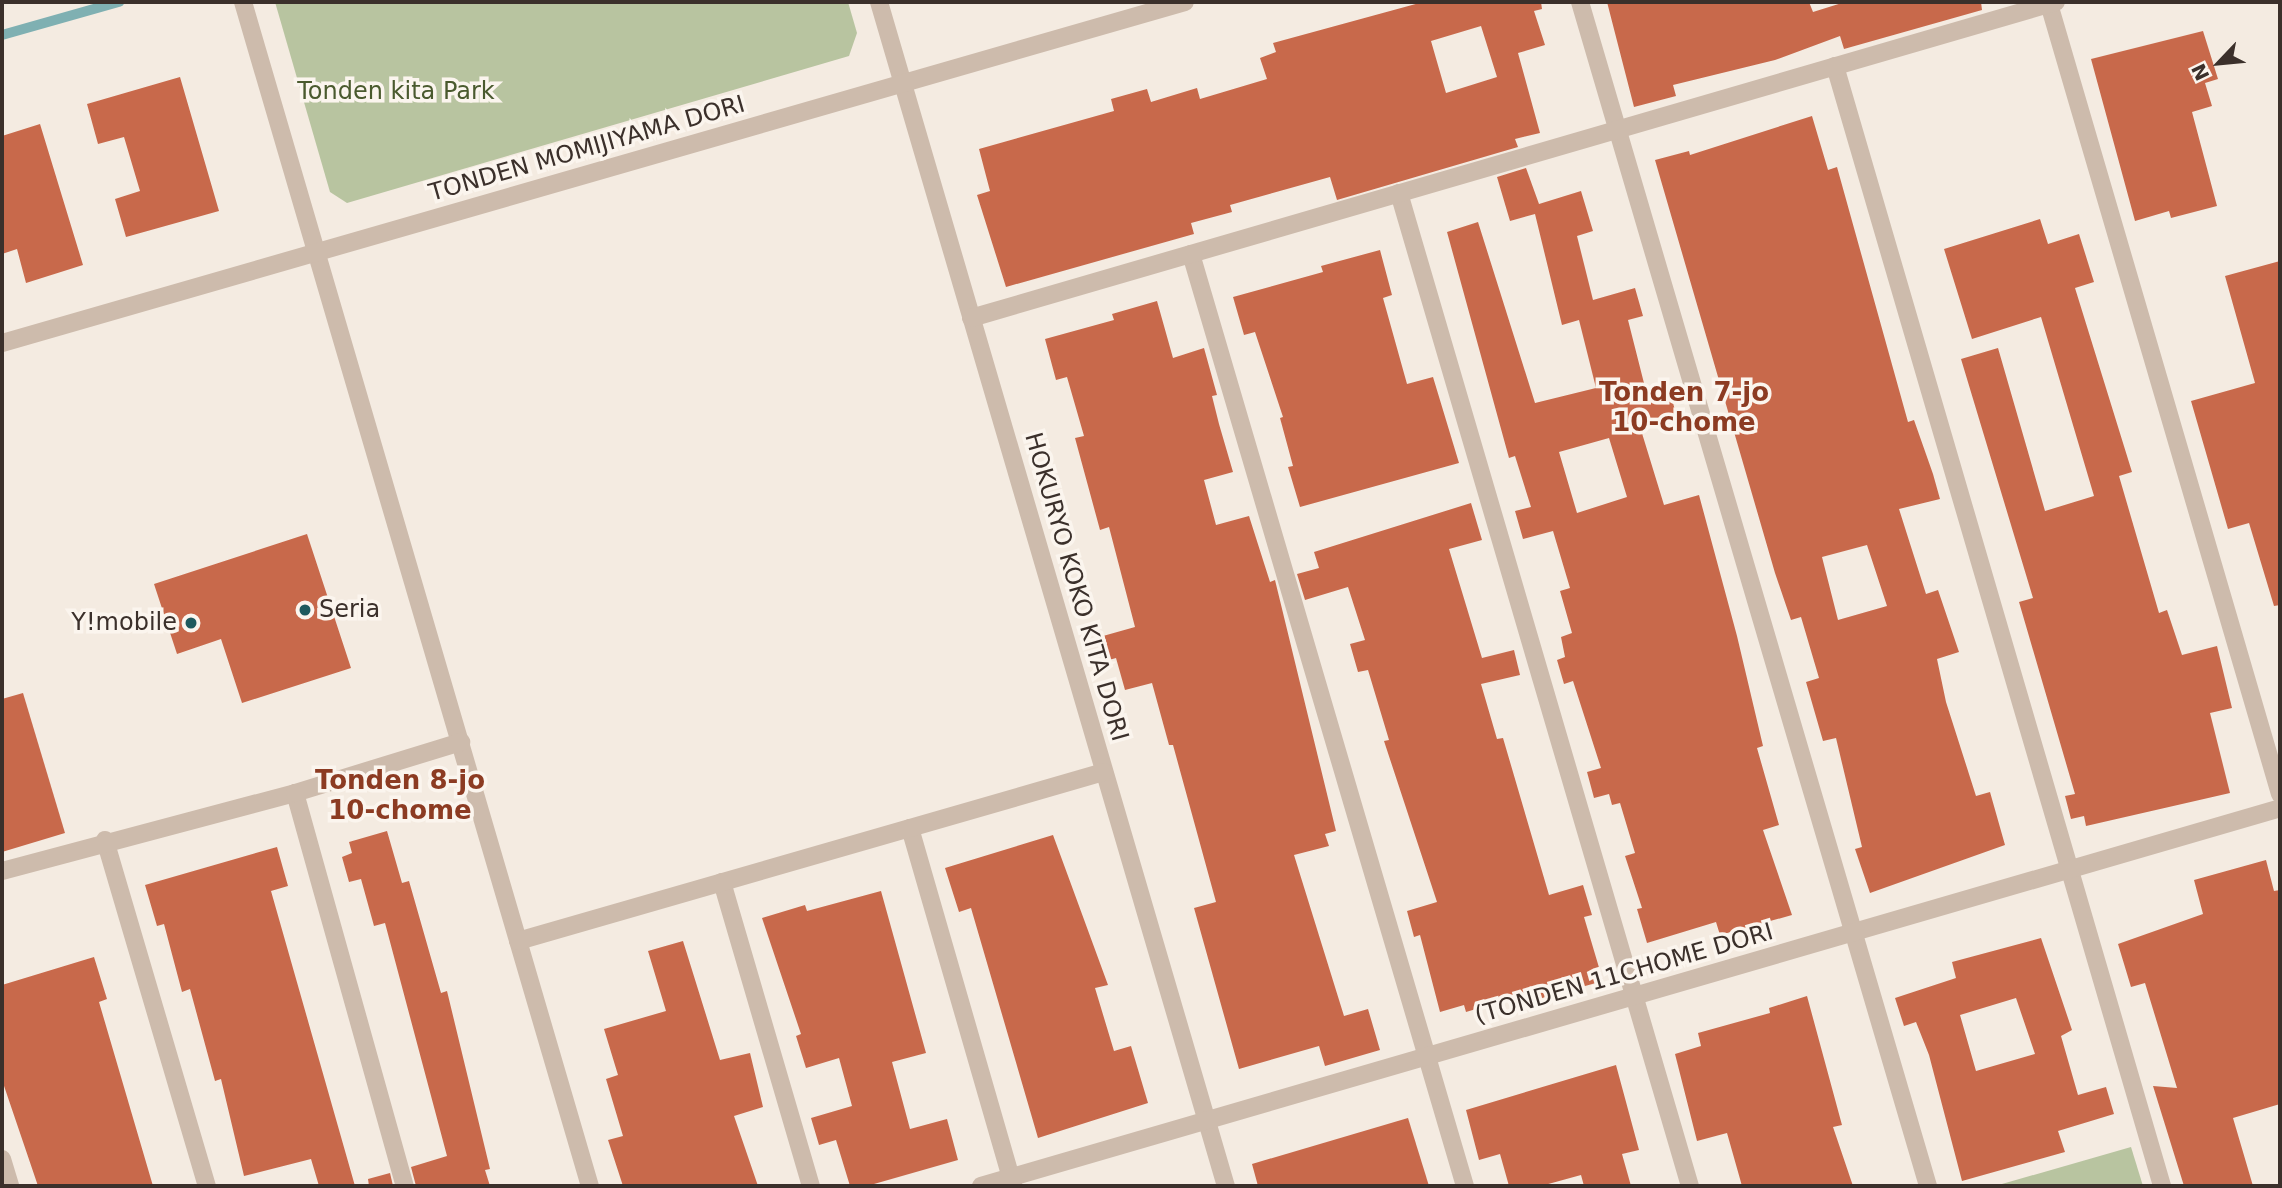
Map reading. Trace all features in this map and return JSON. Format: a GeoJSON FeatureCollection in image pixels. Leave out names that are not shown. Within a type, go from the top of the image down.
{"type":"FeatureCollection","features":[{"type":"Feature","properties":{"kind":"street","name":"HOKURYO KOKO KITA DORI"},"geometry":{"type":"LineString","coordinates":[[879,2],[1226,1186]]}},
{"type":"Feature","properties":{"kind":"street","name":"TONDEN MOMIJIYAMA DORI"},"geometry":{"type":"LineString","coordinates":[[2,343],[1185,2]]}},
{"type":"Feature","properties":{"kind":"street"},"geometry":{"type":"LineString","coordinates":[[1580,2],[1928,1186]]}},
{"type":"Feature","properties":{"kind":"street"},"geometry":{"type":"LineString","coordinates":[[971,318],[2052,3],[2280,794]]}},
{"type":"Feature","properties":{"kind":"street"},"geometry":{"type":"LineString","coordinates":[[245,9],[590,1186]]}},
{"type":"Feature","properties":{"kind":"street"},"geometry":{"type":"LineString","coordinates":[[1835,66],[2162,1186]]}},
{"type":"Feature","properties":{"kind":"street"},"geometry":{"type":"LineString","coordinates":[[1399,193],[1690,1186]]}},
{"type":"Feature","properties":{"kind":"street"},"geometry":{"type":"LineString","coordinates":[[1191,254],[1465,1186]]}},
{"type":"Feature","properties":{"kind":"street"},"geometry":{"type":"LineString","coordinates":[[2,871],[105,840],[295,793],[461,742]]}},
{"type":"Feature","properties":{"kind":"street"},"geometry":{"type":"LineString","coordinates":[[518,942],[1104,772]]}},
{"type":"Feature","properties":{"kind":"street"},"geometry":{"type":"LineString","coordinates":[[295,793],[405,1186]]}},
{"type":"Feature","properties":{"kind":"street","name":"(TONDEN 11CHOME DORI"},"geometry":{"type":"LineString","coordinates":[[981,1186],[1012,1182],[1206,1121],[2280,808]]}},
{"type":"Feature","properties":{"kind":"street"},"geometry":{"type":"LineString","coordinates":[[910,828],[1012,1182]]}},
{"type":"Feature","properties":{"kind":"street"},"geometry":{"type":"LineString","coordinates":[[105,840],[207,1186]]}},
{"type":"Feature","properties":{"kind":"street"},"geometry":{"type":"LineString","coordinates":[[722,882],[811,1186]]}},
{"type":"Feature","properties":{"kind":"street"},"geometry":{"type":"LineString","coordinates":[[2,1159],[10,1186]]}},
{"type":"Feature","properties":{"kind":"green space","name":"Tonden kita Park"},"geometry":{"type":"Polygon","coordinates":[[[275,2],[848,2],[857,33],[849,56],[347,203],[330,192],[275,2]]]}},
{"type":"Feature","properties":{"kind":"green space"},"geometry":{"type":"Polygon","coordinates":[[[2131,1147],[2143,1186],[1995,1186],[2131,1147]]]}},
{"type":"Feature","properties":{"kind":"building"},"geometry":{"type":"Polygon","coordinates":[[[1423,2],[1541,2],[1542,9],[1534,11],[1545,45],[1518,53],[1540,133],[1515,139],[1518,147],[1337,200],[1330,177],[1230,205],[1232,212],[1191,223],[1194,234],[1006,287],[977,195],[990,191],[979,149],[1114,111],[1111,99],[1147,89],[1151,102],[1197,88],[1200,99],[1267,79],[1260,58],[1276,52],[1273,43],[1423,2]],[[1481,26],[1431,41],[1446,93],[1497,77],[1481,26]]]}},
{"type":"Feature","properties":{"kind":"building"},"geometry":{"type":"Polygon","coordinates":[[[1607,2],[1809,2],[1813,12],[1845,2],[1981,2],[1982,10],[1844,49],[1840,36],[1775,60],[1673,85],[1676,96],[1634,107],[1607,2]]]}},
{"type":"Feature","properties":{"kind":"building"},"geometry":{"type":"Polygon","coordinates":[[[2203,31],[2218,79],[2205,83],[2212,106],[2192,112],[2217,206],[2171,218],[2169,211],[2135,221],[2091,59],[2203,31]]]}},
{"type":"Feature","properties":{"kind":"building"},"geometry":{"type":"Polygon","coordinates":[[[180,77],[219,211],[126,237],[115,199],[140,191],[124,137],[98,144],[87,104],[180,77]]]}},
{"type":"Feature","properties":{"kind":"building"},"geometry":{"type":"Polygon","coordinates":[[[1812,116],[1828,170],[1837,167],[1908,422],[1914,420],[1940,499],[1899,509],[1926,594],[1938,590],[1959,652],[1937,659],[1946,702],[1976,796],[1990,792],[2005,845],[1870,893],[1855,849],[1862,847],[1836,738],[1823,741],[1806,682],[1819,678],[1801,617],[1791,620],[1775,573],[1655,160],[1689,151],[1690,155],[1812,116]],[[1867,545],[1822,557],[1838,620],[1887,606],[1867,545]]]}},
{"type":"Feature","properties":{"kind":"building"},"geometry":{"type":"Polygon","coordinates":[[[40,124],[83,265],[26,283],[17,249],[2,254],[2,136],[40,124]]]}},
{"type":"Feature","properties":{"kind":"building"},"geometry":{"type":"Polygon","coordinates":[[[1526,168],[1539,204],[1581,191],[1593,231],[1577,236],[1593,300],[1635,288],[1643,316],[1628,320],[1647,395],[1669,388],[1676,414],[1642,425],[1641,430],[1664,505],[1699,495],[1737,636],[1763,746],[1757,748],[1779,825],[1763,830],[1792,915],[1720,935],[1716,922],[1647,943],[1637,909],[1642,908],[1625,856],[1635,853],[1620,803],[1612,805],[1609,794],[1594,798],[1587,772],[1601,768],[1573,681],[1564,684],[1557,660],[1565,657],[1561,637],[1572,633],[1560,591],[1570,588],[1553,531],[1523,539],[1515,511],[1531,507],[1515,456],[1509,458],[1447,232],[1478,222],[1535,403],[1596,388],[1579,320],[1562,325],[1535,214],[1510,221],[1497,177],[1526,168]],[[1609,438],[1559,452],[1577,513],[1627,497],[1609,438]]]}},
{"type":"Feature","properties":{"kind":"building"},"geometry":{"type":"Polygon","coordinates":[[[2040,219],[2048,244],[2079,234],[2094,282],[2075,288],[2132,472],[2119,476],[2159,613],[2167,610],[2182,655],[2217,646],[2232,708],[2210,713],[2230,793],[2086,826],[2084,816],[2071,819],[2065,796],[2075,794],[2019,602],[2033,598],[1961,359],[1998,348],[2045,511],[2094,496],[2041,317],[1972,339],[1944,249],[2040,219]]]}},
{"type":"Feature","properties":{"kind":"building"},"geometry":{"type":"Polygon","coordinates":[[[1380,250],[1392,295],[1383,298],[1407,384],[1433,377],[1459,463],[1300,507],[1288,467],[1293,466],[1280,418],[1283,417],[1255,332],[1244,335],[1233,297],[1323,272],[1321,266],[1380,250]]]}},
{"type":"Feature","properties":{"kind":"building"},"geometry":{"type":"Polygon","coordinates":[[[2280,261],[2280,605],[2274,606],[2249,523],[2228,529],[2191,401],[2255,383],[2225,276],[2280,261]]]}},
{"type":"Feature","properties":{"kind":"building"},"geometry":{"type":"Polygon","coordinates":[[[1157,301],[1173,358],[1204,348],[1217,395],[1212,396],[1233,472],[1204,480],[1216,525],[1249,516],[1270,582],[1275,580],[1336,831],[1325,834],[1329,846],[1294,855],[1344,1016],[1368,1009],[1380,1050],[1325,1066],[1319,1046],[1239,1069],[1194,908],[1216,902],[1173,745],[1169,745],[1152,683],[1125,690],[1116,658],[1109,660],[1103,636],[1135,627],[1109,527],[1100,530],[1075,438],[1084,436],[1067,377],[1056,380],[1045,339],[1114,320],[1112,314],[1157,301]]]}},
{"type":"Feature","properties":{"kind":"building"},"geometry":{"type":"Polygon","coordinates":[[[1471,503],[1482,540],[1449,549],[1482,658],[1514,650],[1520,675],[1481,684],[1497,739],[1503,738],[1549,895],[1583,885],[1592,915],[1584,917],[1603,981],[1535,1000],[1533,992],[1466,1012],[1464,1005],[1440,1012],[1420,935],[1414,937],[1407,911],[1437,902],[1384,741],[1389,740],[1368,670],[1358,672],[1350,644],[1365,640],[1348,587],[1305,600],[1297,574],[1319,568],[1314,552],[1471,503]]]}},
{"type":"Feature","properties":{"kind":"building"},"geometry":{"type":"Polygon","coordinates":[[[307,534],[351,668],[242,703],[221,639],[177,654],[154,584],[307,534]]]}},
{"type":"Feature","properties":{"kind":"building"},"geometry":{"type":"Polygon","coordinates":[[[23,693],[65,833],[2,852],[2,699],[23,693]]]}},
{"type":"Feature","properties":{"kind":"building"},"geometry":{"type":"Polygon","coordinates":[[[387,831],[402,883],[409,881],[441,993],[447,991],[490,1169],[485,1170],[490,1186],[416,1186],[411,1167],[447,1156],[385,923],[374,926],[361,879],[349,882],[342,857],[352,853],[349,842],[387,831]]]}},
{"type":"Feature","properties":{"kind":"building"},"geometry":{"type":"Polygon","coordinates":[[[1053,835],[1108,985],[1095,988],[1114,1051],[1131,1046],[1148,1103],[1038,1138],[971,908],[959,912],[945,868],[1053,835]]]}},
{"type":"Feature","properties":{"kind":"building"},"geometry":{"type":"Polygon","coordinates":[[[277,847],[288,886],[271,891],[355,1186],[319,1186],[311,1159],[244,1176],[221,1079],[215,1081],[190,989],[182,992],[164,924],[157,926],[145,885],[277,847]]]}},
{"type":"Feature","properties":{"kind":"building"},"geometry":{"type":"Polygon","coordinates":[[[2266,860],[2274,891],[2280,890],[2280,1104],[2233,1118],[2253,1186],[2184,1186],[2153,1086],[2177,1088],[2145,983],[2131,987],[2118,944],[2203,914],[2194,880],[2266,860]]]}},
{"type":"Feature","properties":{"kind":"building"},"geometry":{"type":"Polygon","coordinates":[[[881,891],[926,1053],[892,1062],[910,1129],[947,1119],[958,1160],[867,1186],[850,1186],[836,1140],[819,1145],[811,1118],[852,1106],[839,1058],[806,1068],[796,1036],[801,1034],[762,918],[805,905],[807,911],[881,891]]]}},
{"type":"Feature","properties":{"kind":"building"},"geometry":{"type":"Polygon","coordinates":[[[2041,938],[2072,1030],[2061,1036],[2078,1095],[2106,1087],[2114,1114],[2058,1131],[2065,1152],[1962,1181],[1929,1055],[1916,1022],[1904,1026],[1895,998],[1956,978],[1952,962],[2041,938]],[[2016,998],[1960,1015],[1976,1071],[2035,1054],[2016,998]]]}},
{"type":"Feature","properties":{"kind":"building"},"geometry":{"type":"Polygon","coordinates":[[[683,941],[720,1060],[750,1053],[763,1107],[734,1116],[758,1186],[623,1186],[608,1140],[623,1136],[606,1079],[618,1075],[604,1029],[666,1011],[648,951],[683,941]]]}},
{"type":"Feature","properties":{"kind":"building"},"geometry":{"type":"Polygon","coordinates":[[[94,957],[107,999],[99,1002],[153,1186],[38,1186],[2,1080],[2,985],[94,957]]]}},
{"type":"Feature","properties":{"kind":"building"},"geometry":{"type":"Polygon","coordinates":[[[1807,996],[1842,1125],[1833,1127],[1853,1186],[1742,1186],[1727,1133],[1697,1141],[1675,1054],[1701,1046],[1698,1033],[1770,1013],[1769,1008],[1807,996]]]}},
{"type":"Feature","properties":{"kind":"building"},"geometry":{"type":"Polygon","coordinates":[[[1616,1065],[1639,1150],[1622,1154],[1631,1186],[1584,1186],[1581,1175],[1541,1186],[1509,1186],[1500,1154],[1479,1160],[1466,1110],[1616,1065]]]}},
{"type":"Feature","properties":{"kind":"building"},"geometry":{"type":"Polygon","coordinates":[[[1408,1118],[1429,1186],[1258,1186],[1252,1164],[1408,1118]]]}},
{"type":"Feature","properties":{"kind":"building"},"geometry":{"type":"Polygon","coordinates":[[[390,1173],[393,1186],[369,1186],[368,1179],[390,1173]]]}},
{"type":"Feature","properties":{"kind":"waterway"},"geometry":{"type":"LineString","coordinates":[[2,35],[119,2]]}},
{"type":"Feature","properties":{"kind":"place","name":"Seria"},"geometry":{"type":"Point","coordinates":[305,610]}},
{"type":"Feature","properties":{"kind":"place","name":"Y!mobile"},"geometry":{"type":"Point","coordinates":[191,623]}},
{"type":"Feature","properties":{"kind":"district","name":"Tonden 7-jo 10-chome"},"geometry":{"type":"Point","coordinates":[1684,408]}},
{"type":"Feature","properties":{"kind":"district","name":"Tonden 8-jo 10-chome"},"geometry":{"type":"Point","coordinates":[400,796]}}]}
